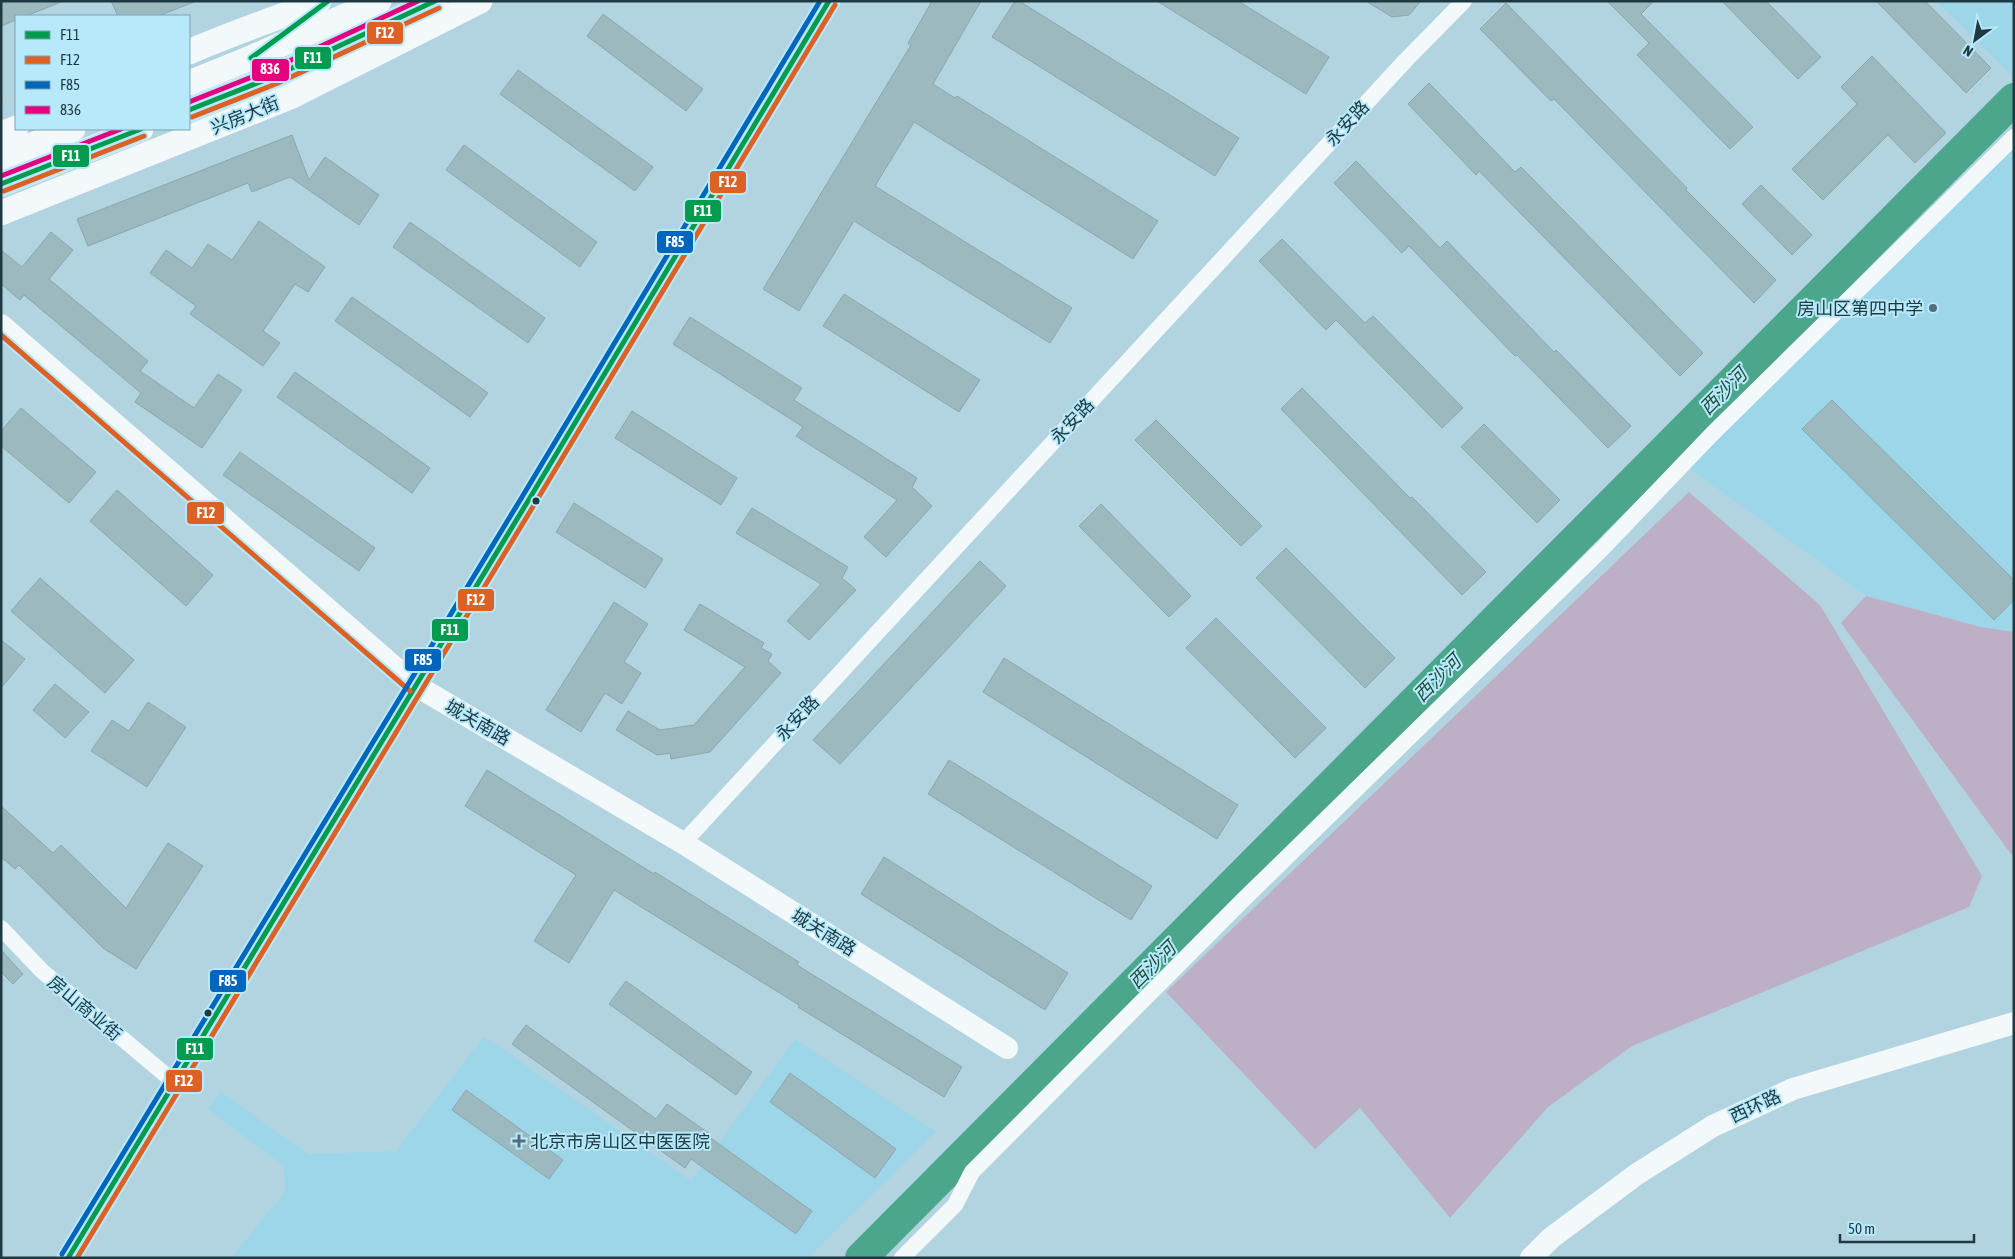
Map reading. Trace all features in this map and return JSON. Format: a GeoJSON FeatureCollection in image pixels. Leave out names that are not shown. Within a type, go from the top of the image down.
{"type":"FeatureCollection","features":[{"type":"Feature","properties":{"kind":"main road"},"geometry":{"type":"LineString","coordinates":[[190,52],[236,32],[279,9],[319,1]]}},
{"type":"Feature","properties":{"kind":"main road"},"geometry":{"type":"LineString","coordinates":[[253,58],[328,1]]}},
{"type":"Feature","properties":{"kind":"main road"},"geometry":{"type":"LineString","coordinates":[[190,83],[253,58],[379,1]]}},
{"type":"Feature","properties":{"kind":"main road","name":"兴房大街"},"geometry":{"type":"LineString","coordinates":[[190,110],[275,76],[436,1]]}},
{"type":"Feature","properties":{"kind":"main road","name":"兴房大街"},"geometry":{"type":"LineString","coordinates":[[1,213],[290,98],[480,1]]}},
{"type":"Feature","properties":{"kind":"main road"},"geometry":{"type":"LineString","coordinates":[[68,1258],[533,493],[829,1]]}},
{"type":"Feature","properties":{"kind":"main road"},"geometry":{"type":"LineString","coordinates":[[1,134],[15,128]]}},
{"type":"Feature","properties":{"kind":"main road"},"geometry":{"type":"LineString","coordinates":[[1,157],[69,130]]}},
{"type":"Feature","properties":{"kind":"main road"},"geometry":{"type":"LineString","coordinates":[[1,184],[138,130]]}},
{"type":"Feature","properties":{"kind":"main road","name":"城关南路"},"geometry":{"type":"LineString","coordinates":[[1,325],[415,685],[683,843],[1007,1048]]}},
{"type":"Feature","properties":{"kind":"main road","name":"西环路"},"geometry":{"type":"LineString","coordinates":[[1532,1258],[1552,1238],[1637,1174],[1712,1126],[1793,1089],[2014,1023]]}},
{"type":"Feature","properties":{"kind":"main road","name":"西环路"},"geometry":{"type":"LineString","coordinates":[[1549,1258],[1566,1243],[1652,1179],[1698,1149],[1750,1121],[1792,1102],[1854,1080],[2014,1035]]}},
{"type":"Feature","properties":{"kind":"street","name":"永安路"},"geometry":{"type":"LineString","coordinates":[[683,843],[1405,61],[1464,1]]}},
{"type":"Feature","properties":{"kind":"street"},"geometry":{"type":"LineString","coordinates":[[902,1258],[955,1205],[972,1172],[1242,900],[1602,549],[1713,432],[2014,137]]}},
{"type":"Feature","properties":{"kind":"street","name":"房山商业街"},"geometry":{"type":"LineString","coordinates":[[1,928],[42,972],[174,1082]]}},
{"type":"Feature","properties":{"kind":"path"},"geometry":{"type":"LineString","coordinates":[[1,103],[15,97]]}},
{"type":"Feature","properties":{"kind":"shaded area"},"geometry":{"type":"Polygon","coordinates":[[[1936,1],[2014,1],[2014,72],[2011,75],[1936,1]]]}},
{"type":"Feature","properties":{"kind":"shaded area","name":"房山区第四中学"},"geometry":{"type":"Polygon","coordinates":[[[2014,148],[2014,632],[1981,627],[1866,596],[1689,468],[2014,148]]]}},
{"type":"Feature","properties":{"kind":"shaded area"},"geometry":{"type":"Polygon","coordinates":[[[1689,492],[1820,605],[1982,876],[1969,907],[1632,1046],[1548,1107],[1450,1218],[1360,1108],[1315,1149],[1166,992],[1689,492]]]}},
{"type":"Feature","properties":{"kind":"shaded area"},"geometry":{"type":"Polygon","coordinates":[[[1866,596],[1981,627],[2014,632],[2014,858],[1841,623],[1866,596]]]}},
{"type":"Feature","properties":{"kind":"shaded area","name":"北京市房山区中医医院"},"geometry":{"type":"Polygon","coordinates":[[[484,1036],[691,1181],[795,1039],[936,1132],[808,1258],[231,1258],[285,1192],[284,1166],[208,1109],[220,1091],[308,1154],[396,1151],[484,1036]]]}},
{"type":"Feature","properties":{"kind":"building"},"geometry":{"type":"Polygon","coordinates":[[[1,1],[61,1],[28,15],[15,15],[15,20],[1,26],[1,1]]]}},
{"type":"Feature","properties":{"kind":"building"},"geometry":{"type":"Polygon","coordinates":[[[111,1],[194,2],[161,15],[118,15],[111,1]]]}},
{"type":"Feature","properties":{"kind":"building"},"geometry":{"type":"Polygon","coordinates":[[[932,1],[981,1],[933,84],[955,98],[957,96],[1158,221],[1133,259],[914,122],[875,186],[1072,308],[1050,343],[854,221],[799,311],[763,289],[911,45],[908,43],[932,1]]]}},
{"type":"Feature","properties":{"kind":"building"},"geometry":{"type":"Polygon","coordinates":[[[1015,1],[1019,1],[1239,138],[1215,176],[992,37],[1015,1]]]}},
{"type":"Feature","properties":{"kind":"building"},"geometry":{"type":"Polygon","coordinates":[[[1157,1],[1238,1],[1329,57],[1306,94],[1157,1]]]}},
{"type":"Feature","properties":{"kind":"building"},"geometry":{"type":"Polygon","coordinates":[[[1366,1],[1421,1],[1409,15],[1392,17],[1366,1]]]}},
{"type":"Feature","properties":{"kind":"building"},"geometry":{"type":"Polygon","coordinates":[[[1607,1],[1654,1],[1641,14],[1753,127],[1730,149],[1637,55],[1649,43],[1607,1]]]}},
{"type":"Feature","properties":{"kind":"building"},"geometry":{"type":"Polygon","coordinates":[[[1722,1],[1766,1],[1821,57],[1798,79],[1722,1]]]}},
{"type":"Feature","properties":{"kind":"building"},"geometry":{"type":"Polygon","coordinates":[[[1876,1],[1925,1],[1991,68],[1966,93],[1876,1]]]}},
{"type":"Feature","properties":{"kind":"building"},"geometry":{"type":"Polygon","coordinates":[[[1506,3],[1687,188],[1686,190],[1776,280],[1754,303],[1554,99],[1551,101],[1480,29],[1506,3]]]}},
{"type":"Feature","properties":{"kind":"building"},"geometry":{"type":"Polygon","coordinates":[[[603,14],[703,89],[686,111],[587,36],[603,14]]]}},
{"type":"Feature","properties":{"kind":"building"},"geometry":{"type":"Polygon","coordinates":[[[1872,56],[1946,133],[1915,163],[1888,135],[1823,200],[1792,169],[1857,104],[1841,87],[1872,56]]]}},
{"type":"Feature","properties":{"kind":"building"},"geometry":{"type":"Polygon","coordinates":[[[518,70],[653,167],[635,191],[500,94],[518,70]]]}},
{"type":"Feature","properties":{"kind":"building"},"geometry":{"type":"Polygon","coordinates":[[[1429,83],[1515,172],[1521,167],[1703,353],[1680,376],[1479,171],[1476,175],[1408,104],[1429,83]]]}},
{"type":"Feature","properties":{"kind":"building"},"geometry":{"type":"Polygon","coordinates":[[[292,135],[309,180],[325,157],[379,195],[359,225],[290,177],[252,192],[248,183],[88,246],[77,219],[292,135]]]}},
{"type":"Feature","properties":{"kind":"building"},"geometry":{"type":"Polygon","coordinates":[[[464,145],[597,242],[580,267],[446,170],[464,145]]]}},
{"type":"Feature","properties":{"kind":"building"},"geometry":{"type":"Polygon","coordinates":[[[1356,161],[1440,248],[1447,241],[1554,352],[1556,350],[1631,426],[1608,448],[1517,355],[1515,356],[1409,246],[1402,253],[1334,183],[1356,161]]]}},
{"type":"Feature","properties":{"kind":"building"},"geometry":{"type":"Polygon","coordinates":[[[1761,185],[1812,235],[1792,255],[1742,204],[1761,185]]]}},
{"type":"Feature","properties":{"kind":"building"},"geometry":{"type":"Polygon","coordinates":[[[259,221],[325,267],[308,292],[295,284],[263,331],[280,343],[263,366],[190,314],[196,306],[150,273],[166,250],[192,268],[208,244],[232,260],[259,221]]]}},
{"type":"Feature","properties":{"kind":"building"},"geometry":{"type":"Polygon","coordinates":[[[410,222],[545,318],[528,343],[393,247],[410,222]]]}},
{"type":"Feature","properties":{"kind":"building"},"geometry":{"type":"Polygon","coordinates":[[[51,232],[73,250],[49,279],[148,361],[140,371],[194,408],[218,374],[242,390],[202,448],[135,402],[141,393],[24,295],[20,300],[1,284],[1,250],[22,267],[51,232]]]}},
{"type":"Feature","properties":{"kind":"building"},"geometry":{"type":"Polygon","coordinates":[[[1282,239],[1365,323],[1373,316],[1463,408],[1442,428],[1336,320],[1326,330],[1259,261],[1282,239]]]}},
{"type":"Feature","properties":{"kind":"building"},"geometry":{"type":"Polygon","coordinates":[[[844,294],[980,380],[959,412],[823,326],[844,294]]]}},
{"type":"Feature","properties":{"kind":"building"},"geometry":{"type":"Polygon","coordinates":[[[352,297],[488,393],[470,417],[335,321],[352,297]]]}},
{"type":"Feature","properties":{"kind":"building"},"geometry":{"type":"Polygon","coordinates":[[[690,317],[802,388],[794,400],[917,478],[912,487],[932,506],[886,557],[864,537],[897,500],[796,436],[803,427],[673,344],[690,317]]]}},
{"type":"Feature","properties":{"kind":"building"},"geometry":{"type":"Polygon","coordinates":[[[295,372],[430,468],[412,493],[277,397],[295,372]]]}},
{"type":"Feature","properties":{"kind":"building"},"geometry":{"type":"Polygon","coordinates":[[[1302,388],[1486,572],[1462,595],[1281,409],[1302,388]]]}},
{"type":"Feature","properties":{"kind":"building"},"geometry":{"type":"Polygon","coordinates":[[[1832,400],[2014,580],[2014,600],[1994,620],[1802,429],[1832,400]]]}},
{"type":"Feature","properties":{"kind":"building"},"geometry":{"type":"Polygon","coordinates":[[[21,408],[96,472],[69,503],[1,446],[1,431],[21,408]]]}},
{"type":"Feature","properties":{"kind":"building"},"geometry":{"type":"Polygon","coordinates":[[[632,411],[737,478],[721,505],[615,438],[632,411]]]}},
{"type":"Feature","properties":{"kind":"building"},"geometry":{"type":"Polygon","coordinates":[[[1156,420],[1262,526],[1241,546],[1135,440],[1156,420]]]}},
{"type":"Feature","properties":{"kind":"building"},"geometry":{"type":"Polygon","coordinates":[[[1484,424],[1560,500],[1537,523],[1461,447],[1484,424]]]}},
{"type":"Feature","properties":{"kind":"building"},"geometry":{"type":"Polygon","coordinates":[[[240,452],[375,548],[359,571],[223,475],[240,452]]]}},
{"type":"Feature","properties":{"kind":"building"},"geometry":{"type":"Polygon","coordinates":[[[117,490],[213,575],[186,606],[90,521],[117,490]]]}},
{"type":"Feature","properties":{"kind":"building"},"geometry":{"type":"Polygon","coordinates":[[[574,503],[663,559],[645,588],[556,532],[574,503]]]}},
{"type":"Feature","properties":{"kind":"building"},"geometry":{"type":"Polygon","coordinates":[[[1101,504],[1191,596],[1169,617],[1079,526],[1101,504]]]}},
{"type":"Feature","properties":{"kind":"building"},"geometry":{"type":"Polygon","coordinates":[[[752,508],[848,567],[842,578],[856,590],[809,640],[787,621],[821,584],[736,533],[752,508]]]}},
{"type":"Feature","properties":{"kind":"building"},"geometry":{"type":"Polygon","coordinates":[[[1286,548],[1395,658],[1365,688],[1256,578],[1286,548]]]}},
{"type":"Feature","properties":{"kind":"building"},"geometry":{"type":"Polygon","coordinates":[[[980,561],[1006,586],[840,764],[813,740],[980,561]]]}},
{"type":"Feature","properties":{"kind":"building"},"geometry":{"type":"Polygon","coordinates":[[[40,578],[134,660],[105,693],[11,611],[40,578]]]}},
{"type":"Feature","properties":{"kind":"building"},"geometry":{"type":"Polygon","coordinates":[[[614,602],[648,624],[624,662],[641,673],[622,704],[605,693],[581,732],[546,710],[614,602]]]}},
{"type":"Feature","properties":{"kind":"building"},"geometry":{"type":"Polygon","coordinates":[[[700,604],[764,643],[761,648],[772,654],[768,661],[781,673],[710,752],[671,759],[670,753],[657,755],[616,730],[628,711],[660,730],[694,725],[745,667],[684,630],[700,604]]]}},
{"type":"Feature","properties":{"kind":"building"},"geometry":{"type":"Polygon","coordinates":[[[1216,618],[1326,728],[1295,758],[1186,648],[1216,618]]]}},
{"type":"Feature","properties":{"kind":"building"},"geometry":{"type":"Polygon","coordinates":[[[1,640],[25,659],[1,688],[1,640]]]}},
{"type":"Feature","properties":{"kind":"building"},"geometry":{"type":"Polygon","coordinates":[[[1004,658],[1238,805],[1217,839],[983,692],[1004,658]]]}},
{"type":"Feature","properties":{"kind":"building"},"geometry":{"type":"Polygon","coordinates":[[[55,684],[89,712],[65,738],[33,710],[55,684]]]}},
{"type":"Feature","properties":{"kind":"building"},"geometry":{"type":"Polygon","coordinates":[[[148,702],[186,727],[147,787],[91,751],[112,720],[129,731],[148,702]]]}},
{"type":"Feature","properties":{"kind":"building"},"geometry":{"type":"Polygon","coordinates":[[[949,760],[1152,886],[1131,920],[928,794],[949,760]]]}},
{"type":"Feature","properties":{"kind":"building"},"geometry":{"type":"Polygon","coordinates":[[[487,770],[799,962],[797,965],[962,1067],[944,1097],[614,890],[569,963],[534,941],[576,875],[465,806],[487,770]]]}},
{"type":"Feature","properties":{"kind":"building"},"geometry":{"type":"Polygon","coordinates":[[[1,806],[53,853],[61,845],[126,908],[168,843],[203,866],[136,969],[103,948],[19,865],[15,869],[1,857],[1,806]]]}},
{"type":"Feature","properties":{"kind":"building"},"geometry":{"type":"Polygon","coordinates":[[[884,857],[1068,973],[1045,1010],[861,894],[884,857]]]}},
{"type":"Feature","properties":{"kind":"building"},"geometry":{"type":"Polygon","coordinates":[[[1,950],[23,974],[13,984],[1,972],[1,950]]]}},
{"type":"Feature","properties":{"kind":"building"},"geometry":{"type":"Polygon","coordinates":[[[626,981],[752,1072],[736,1095],[609,1004],[626,981]]]}},
{"type":"Feature","properties":{"kind":"building"},"geometry":{"type":"Polygon","coordinates":[[[526,1025],[656,1119],[667,1104],[812,1211],[796,1234],[691,1159],[685,1168],[512,1044],[526,1025]]]}},
{"type":"Feature","properties":{"kind":"building"},"geometry":{"type":"Polygon","coordinates":[[[790,1073],[896,1149],[875,1178],[770,1102],[790,1073]]]}},
{"type":"Feature","properties":{"kind":"building"},"geometry":{"type":"Polygon","coordinates":[[[466,1090],[563,1160],[549,1179],[452,1110],[466,1090]]]}},
{"type":"Feature","properties":{"kind":"waterway","name":"西沙河"},"geometry":{"type":"LineString","coordinates":[[861,1258],[2014,99]]}},
{"type":"Feature","properties":{"kind":"transit line","name":"F11"},"geometry":{"type":"LineString","coordinates":[[251,58],[328,1]]}},
{"type":"Feature","properties":{"kind":"transit line","name":"836"},"geometry":{"type":"LineString","coordinates":[[190,102],[272,69],[418,1]]}},
{"type":"Feature","properties":{"kind":"transit line","name":"F11"},"geometry":{"type":"LineString","coordinates":[[190,110],[275,76],[435,1]]}},
{"type":"Feature","properties":{"kind":"transit line","name":"F85"},"geometry":{"type":"LineString","coordinates":[[62,1254],[522,497],[820,1]]}},
{"type":"Feature","properties":{"kind":"transit line","name":"F11"},"geometry":{"type":"LineString","coordinates":[[68,1258],[829,1]]}},
{"type":"Feature","properties":{"kind":"transit line","name":"F12"},"geometry":{"type":"LineString","coordinates":[[77,1258],[835,5]]}},
{"type":"Feature","properties":{"kind":"transit line","name":"F12"},"geometry":{"type":"LineString","coordinates":[[192,117],[278,83],[439,8]]}},
{"type":"Feature","properties":{"kind":"transit line","name":"836"},"geometry":{"type":"LineString","coordinates":[[1,176],[118,130]]}},
{"type":"Feature","properties":{"kind":"transit line","name":"F11"},"geometry":{"type":"LineString","coordinates":[[1,184],[138,130]]}},
{"type":"Feature","properties":{"kind":"transit line","name":"F12"},"geometry":{"type":"LineString","coordinates":[[4,191],[144,136]]}},
{"type":"Feature","properties":{"kind":"transit line","name":"F12"},"geometry":{"type":"LineString","coordinates":[[1,335],[410,691]]}},
{"type":"Feature","properties":{"kind":"place","name":"房山区第四中学"},"geometry":{"type":"Point","coordinates":[1933,308]}},
{"type":"Feature","properties":{"kind":"place","name":"北京市房山区中医医院"},"geometry":{"type":"Point","coordinates":[519,1141]}}]}
